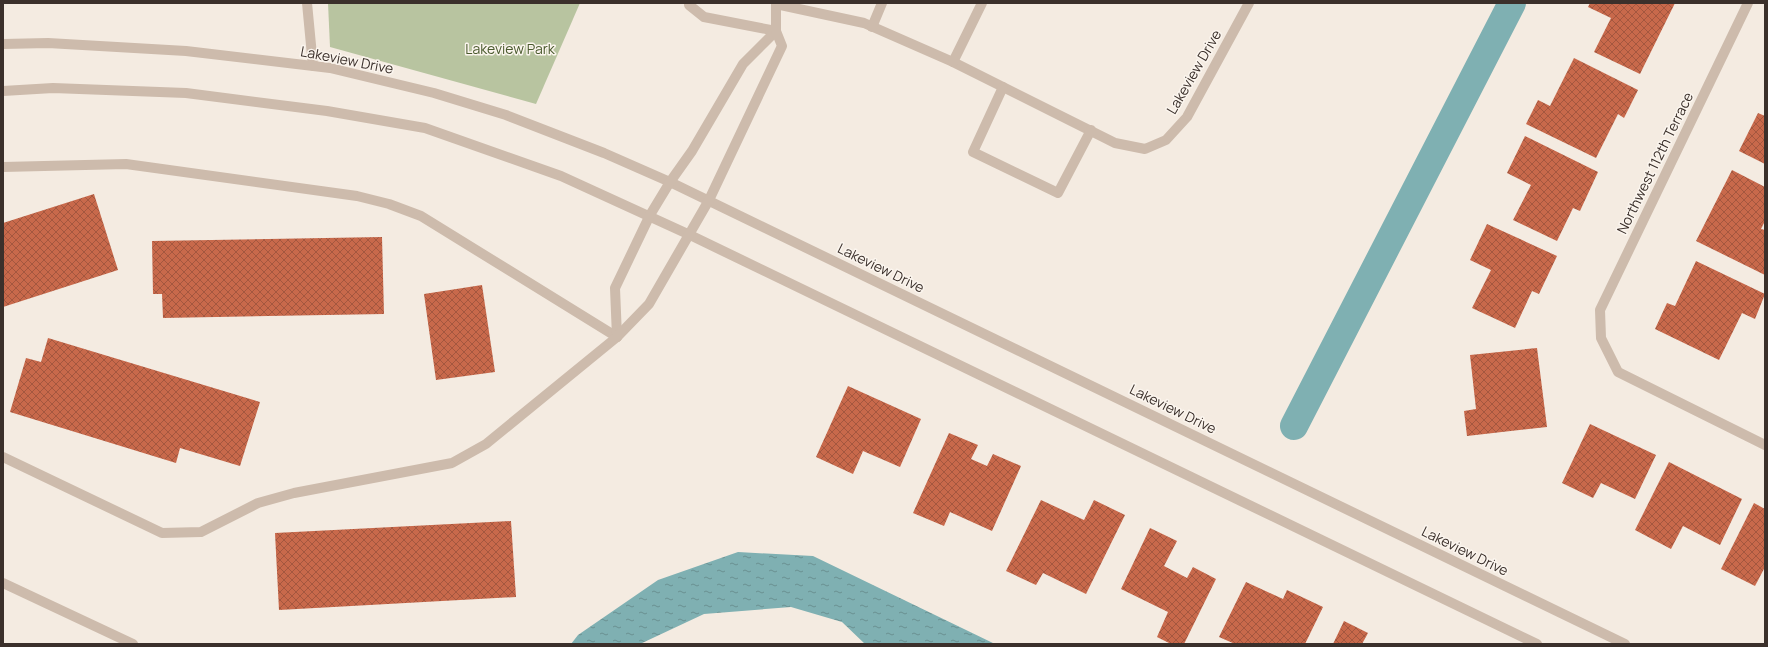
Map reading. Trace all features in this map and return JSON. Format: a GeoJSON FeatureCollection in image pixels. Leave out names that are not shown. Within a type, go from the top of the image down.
{"type":"FeatureCollection","features":[{"type":"Feature","properties":{"kind":"street"},"geometry":{"type":"LineString","coordinates":[[307,3],[313,66]]}},
{"type":"Feature","properties":{"kind":"street"},"geometry":{"type":"LineString","coordinates":[[689,3],[689,5],[704,17],[776,31]]}},
{"type":"Feature","properties":{"kind":"street","name":"Lakeview Drive"},"geometry":{"type":"LineString","coordinates":[[3,457],[162,533],[201,532],[258,503],[294,493],[452,462],[486,444],[617,337],[649,304],[709,200],[782,46],[776,31],[776,3],[872,27],[953,62],[1115,143],[1145,150],[1166,140],[1187,117],[1249,3]]}},
{"type":"Feature","properties":{"kind":"street"},"geometry":{"type":"LineString","coordinates":[[872,27],[882,3]]}},
{"type":"Feature","properties":{"kind":"street"},"geometry":{"type":"LineString","coordinates":[[953,62],[982,3]]}},
{"type":"Feature","properties":{"kind":"street","name":"Northwest 112th Terrace"},"geometry":{"type":"LineString","coordinates":[[1748,3],[1600,310],[1601,338],[1618,372],[1765,445]]}},
{"type":"Feature","properties":{"kind":"street"},"geometry":{"type":"LineString","coordinates":[[617,337],[615,288],[650,215],[670,182],[692,151],[743,64],[776,31]]}},
{"type":"Feature","properties":{"kind":"street","name":"Lakeview Drive"},"geometry":{"type":"LineString","coordinates":[[3,44],[48,43],[186,51],[330,68],[434,93],[506,114],[604,153],[709,200],[1625,644]]}},
{"type":"Feature","properties":{"kind":"street"},"geometry":{"type":"LineString","coordinates":[[1003,87],[973,152],[1058,193],[1091,130]]}},
{"type":"Feature","properties":{"kind":"street"},"geometry":{"type":"LineString","coordinates":[[3,91],[53,88],[186,93],[327,112],[425,128],[561,176],[650,215],[1537,644]]}},
{"type":"Feature","properties":{"kind":"street"},"geometry":{"type":"LineString","coordinates":[[3,167],[126,164],[358,196],[389,204],[421,216],[617,337]]}},
{"type":"Feature","properties":{"kind":"street"},"geometry":{"type":"LineString","coordinates":[[3,583],[122,642],[133,644]]}},
{"type":"Feature","properties":{"kind":"green space","name":"Lakeview Park"},"geometry":{"type":"Polygon","coordinates":[[[328,3],[580,3],[536,104],[330,47],[328,3]]]}},
{"type":"Feature","properties":{"kind":"water"},"geometry":{"type":"Polygon","coordinates":[[[738,552],[813,556],[995,644],[865,644],[842,622],[791,607],[704,614],[640,644],[571,644],[578,635],[658,580],[738,552]]]}},
{"type":"Feature","properties":{"kind":"building"},"geometry":{"type":"Polygon","coordinates":[[[1590,3],[1675,3],[1640,74],[1594,52],[1611,18],[1588,7],[1590,3]]]}},
{"type":"Feature","properties":{"kind":"building"},"geometry":{"type":"Polygon","coordinates":[[[1574,58],[1638,90],[1624,118],[1618,114],[1596,158],[1526,124],[1538,100],[1550,106],[1574,58]]]}},
{"type":"Feature","properties":{"kind":"building"},"geometry":{"type":"Polygon","coordinates":[[[1758,113],[1765,116],[1765,164],[1739,151],[1758,113]]]}},
{"type":"Feature","properties":{"kind":"building"},"geometry":{"type":"Polygon","coordinates":[[[1525,136],[1598,172],[1580,211],[1573,208],[1557,241],[1513,220],[1531,185],[1507,173],[1525,136]]]}},
{"type":"Feature","properties":{"kind":"building"},"geometry":{"type":"Polygon","coordinates":[[[1732,170],[1765,187],[1765,221],[1761,229],[1765,230],[1765,275],[1696,241],[1732,170]]]}},
{"type":"Feature","properties":{"kind":"building"},"geometry":{"type":"Polygon","coordinates":[[[94,194],[118,270],[3,307],[3,223],[94,194]]]}},
{"type":"Feature","properties":{"kind":"building"},"geometry":{"type":"Polygon","coordinates":[[[1487,224],[1557,256],[1539,294],[1532,291],[1515,328],[1472,308],[1491,270],[1470,260],[1487,224]]]}},
{"type":"Feature","properties":{"kind":"building"},"geometry":{"type":"Polygon","coordinates":[[[382,237],[384,314],[163,318],[162,294],[153,294],[152,241],[382,237]]]}},
{"type":"Feature","properties":{"kind":"building"},"geometry":{"type":"Polygon","coordinates":[[[1696,261],[1765,294],[1755,319],[1742,313],[1719,360],[1655,329],[1667,303],[1675,306],[1696,261]]]}},
{"type":"Feature","properties":{"kind":"building"},"geometry":{"type":"Polygon","coordinates":[[[482,285],[495,372],[436,380],[424,294],[482,285]]]}},
{"type":"Feature","properties":{"kind":"building"},"geometry":{"type":"Polygon","coordinates":[[[48,338],[260,402],[240,466],[180,448],[176,463],[10,412],[26,358],[41,362],[48,338]]]}},
{"type":"Feature","properties":{"kind":"building"},"geometry":{"type":"Polygon","coordinates":[[[1537,348],[1547,427],[1467,436],[1464,411],[1476,409],[1470,355],[1537,348]]]}},
{"type":"Feature","properties":{"kind":"building"},"geometry":{"type":"Polygon","coordinates":[[[848,386],[921,419],[900,467],[863,451],[853,474],[816,457],[848,386]]]}},
{"type":"Feature","properties":{"kind":"building"},"geometry":{"type":"Polygon","coordinates":[[[1590,424],[1656,455],[1635,499],[1601,483],[1593,498],[1562,483],[1590,424]]]}},
{"type":"Feature","properties":{"kind":"building"},"geometry":{"type":"Polygon","coordinates":[[[949,433],[978,445],[971,459],[987,466],[993,454],[1021,466],[992,531],[950,512],[944,526],[913,513],[949,433]]]}},
{"type":"Feature","properties":{"kind":"building"},"geometry":{"type":"Polygon","coordinates":[[[1669,462],[1742,499],[1720,545],[1683,526],[1671,549],[1635,530],[1669,462]]]}},
{"type":"Feature","properties":{"kind":"building"},"geometry":{"type":"Polygon","coordinates":[[[1041,500],[1084,520],[1094,500],[1125,515],[1086,594],[1043,573],[1036,585],[1006,571],[1041,500]]]}},
{"type":"Feature","properties":{"kind":"building"},"geometry":{"type":"Polygon","coordinates":[[[1754,503],[1765,509],[1765,567],[1755,586],[1721,569],[1754,503]]]}},
{"type":"Feature","properties":{"kind":"building"},"geometry":{"type":"Polygon","coordinates":[[[511,521],[516,597],[279,610],[275,533],[511,521]]]}},
{"type":"Feature","properties":{"kind":"building"},"geometry":{"type":"Polygon","coordinates":[[[1150,528],[1177,541],[1164,566],[1187,578],[1193,567],[1216,579],[1184,644],[1171,644],[1157,637],[1168,612],[1121,589],[1150,528]]]}},
{"type":"Feature","properties":{"kind":"building"},"geometry":{"type":"Polygon","coordinates":[[[1246,582],[1283,599],[1287,590],[1323,607],[1305,644],[1235,644],[1219,637],[1246,582]]]}},
{"type":"Feature","properties":{"kind":"building"},"geometry":{"type":"Polygon","coordinates":[[[1344,621],[1368,633],[1362,644],[1333,644],[1344,621]]]}},
{"type":"Feature","properties":{"kind":"waterway"},"geometry":{"type":"LineString","coordinates":[[1294,426],[1512,3]]}}]}
